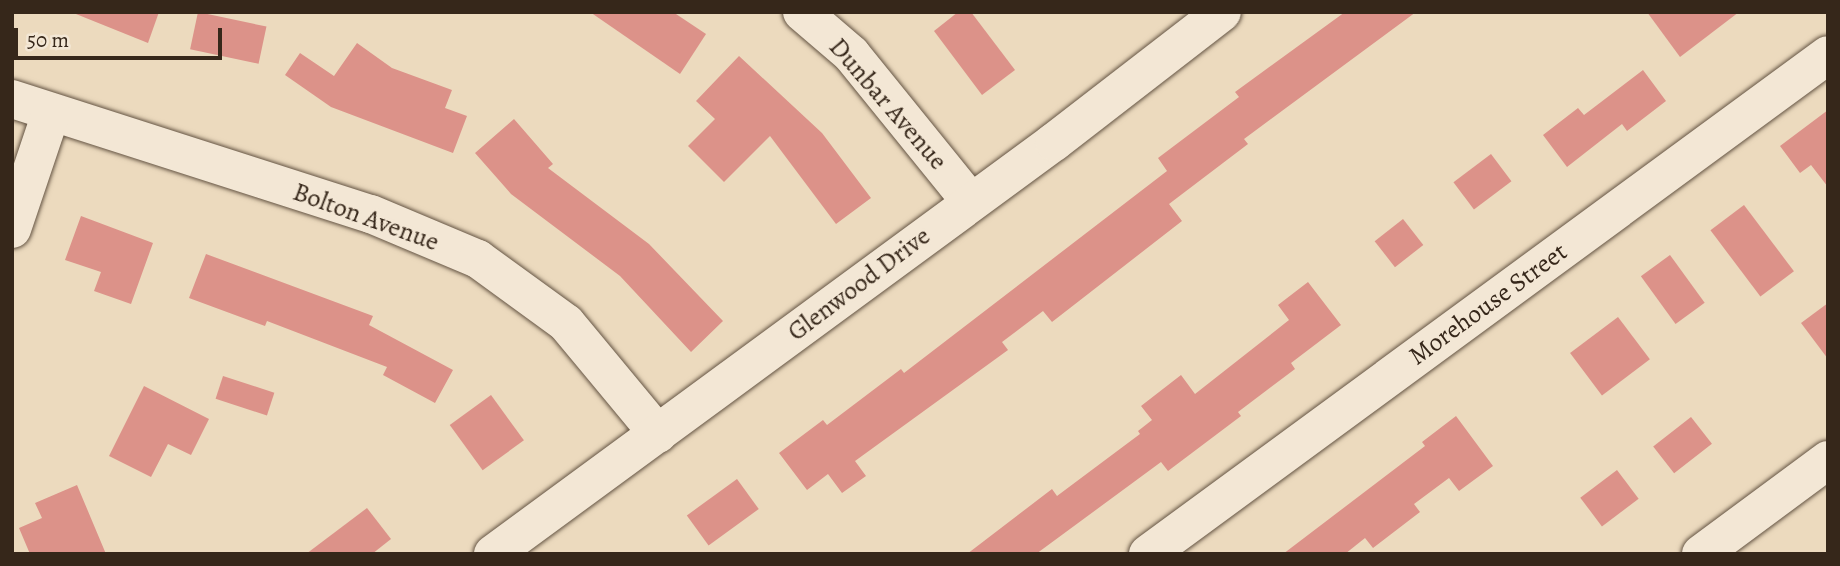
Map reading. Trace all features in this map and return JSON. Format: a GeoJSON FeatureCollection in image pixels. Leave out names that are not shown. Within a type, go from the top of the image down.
{"type":"FeatureCollection","features":[{"type":"Feature","properties":{"kind":"street","name":"Dunbar Avenue"},"geometry":{"type":"LineString","coordinates":[[802,12],[851,54],[970,201]]}},
{"type":"Feature","properties":{"kind":"street","name":"Glenwood Drive"},"geometry":{"type":"LineString","coordinates":[[493,554],[658,434],[1222,12]]}},
{"type":"Feature","properties":{"kind":"street","name":"Morehouse Street"},"geometry":{"type":"LineString","coordinates":[[1148,554],[1828,55]]}},
{"type":"Feature","properties":{"kind":"street","name":"Bolton Avenue"},"geometry":{"type":"LineString","coordinates":[[12,99],[371,214],[478,258],[566,323],[658,434]]}},
{"type":"Feature","properties":{"kind":"street"},"geometry":{"type":"LineString","coordinates":[[12,229],[51,113]]}},
{"type":"Feature","properties":{"kind":"street"},"geometry":{"type":"LineString","coordinates":[[1701,554],[1828,460]]}},
{"type":"Feature","properties":{"kind":"building"},"geometry":{"type":"Polygon","coordinates":[[[71,12],[159,12],[148,43],[71,12]]]}},
{"type":"Feature","properties":{"kind":"building"},"geometry":{"type":"Polygon","coordinates":[[[198,12],[266,27],[259,64],[190,49],[198,12]]]}},
{"type":"Feature","properties":{"kind":"building"},"geometry":{"type":"Polygon","coordinates":[[[590,12],[673,12],[706,34],[680,74],[590,12]]]}},
{"type":"Feature","properties":{"kind":"building"},"geometry":{"type":"Polygon","coordinates":[[[958,12],[971,12],[1015,70],[982,95],[934,31],[958,12]]]}},
{"type":"Feature","properties":{"kind":"building"},"geometry":{"type":"Polygon","coordinates":[[[1345,12],[1416,12],[1244,139],[1248,144],[1169,204],[1182,221],[1052,322],[1043,311],[1002,342],[1008,350],[855,461],[866,476],[842,493],[828,474],[807,490],[779,453],[823,420],[827,425],[901,369],[904,373],[1167,171],[1158,158],[1239,97],[1235,92],[1345,12]]]}},
{"type":"Feature","properties":{"kind":"building"},"geometry":{"type":"Polygon","coordinates":[[[1647,12],[1739,12],[1680,57],[1647,12]]]}},
{"type":"Feature","properties":{"kind":"building"},"geometry":{"type":"Polygon","coordinates":[[[357,43],[392,68],[452,90],[445,108],[467,116],[453,153],[331,107],[285,75],[300,53],[334,76],[357,43]]]}},
{"type":"Feature","properties":{"kind":"building"},"geometry":{"type":"Polygon","coordinates":[[[739,56],[822,133],[871,198],[836,224],[770,136],[724,182],[688,146],[715,119],[696,101],[739,56]]]}},
{"type":"Feature","properties":{"kind":"building"},"geometry":{"type":"Polygon","coordinates":[[[1643,70],[1666,101],[1627,131],[1622,124],[1567,167],[1543,135],[1578,108],[1584,115],[1643,70]]]}},
{"type":"Feature","properties":{"kind":"building"},"geometry":{"type":"Polygon","coordinates":[[[1828,110],[1828,187],[1811,165],[1800,173],[1780,146],[1828,110]]]}},
{"type":"Feature","properties":{"kind":"building"},"geometry":{"type":"Polygon","coordinates":[[[514,119],[553,164],[548,168],[649,244],[723,321],[691,352],[620,276],[511,194],[475,153],[514,119]]]}},
{"type":"Feature","properties":{"kind":"building"},"geometry":{"type":"Polygon","coordinates":[[[1491,154],[1511,181],[1474,209],[1453,182],[1491,154]]]}},
{"type":"Feature","properties":{"kind":"building"},"geometry":{"type":"Polygon","coordinates":[[[1744,205],[1794,271],[1760,297],[1710,230],[1744,205]]]}},
{"type":"Feature","properties":{"kind":"building"},"geometry":{"type":"Polygon","coordinates":[[[81,216],[153,243],[131,304],[94,291],[101,272],[65,260],[81,216]]]}},
{"type":"Feature","properties":{"kind":"building"},"geometry":{"type":"Polygon","coordinates":[[[1403,219],[1423,245],[1395,267],[1375,241],[1403,219]]]}},
{"type":"Feature","properties":{"kind":"building"},"geometry":{"type":"Polygon","coordinates":[[[206,254],[373,316],[369,325],[453,370],[435,403],[383,375],[387,367],[267,321],[265,326],[189,298],[206,254]]]}},
{"type":"Feature","properties":{"kind":"building"},"geometry":{"type":"Polygon","coordinates":[[[1670,255],[1705,303],[1676,324],[1641,276],[1670,255]]]}},
{"type":"Feature","properties":{"kind":"building"},"geometry":{"type":"Polygon","coordinates":[[[1308,282],[1341,325],[1291,363],[1295,369],[1238,412],[1241,416],[1168,471],[1161,462],[1036,554],[967,554],[1052,489],[1057,496],[1140,434],[1138,431],[1152,420],[1141,406],[1181,375],[1195,394],[1289,320],[1278,305],[1308,282]]]}},
{"type":"Feature","properties":{"kind":"building"},"geometry":{"type":"Polygon","coordinates":[[[1828,303],[1828,359],[1801,323],[1828,303]]]}},
{"type":"Feature","properties":{"kind":"building"},"geometry":{"type":"Polygon","coordinates":[[[1618,317],[1650,359],[1602,395],[1570,353],[1618,317]]]}},
{"type":"Feature","properties":{"kind":"building"},"geometry":{"type":"Polygon","coordinates":[[[223,376],[274,393],[267,416],[216,399],[223,376]]]}},
{"type":"Feature","properties":{"kind":"building"},"geometry":{"type":"Polygon","coordinates":[[[144,386],[209,419],[191,455],[168,444],[151,477],[109,456],[144,386]]]}},
{"type":"Feature","properties":{"kind":"building"},"geometry":{"type":"Polygon","coordinates":[[[491,395],[524,440],[483,470],[450,425],[491,395]]]}},
{"type":"Feature","properties":{"kind":"building"},"geometry":{"type":"Polygon","coordinates":[[[1456,416],[1493,466],[1459,491],[1449,478],[1414,504],[1420,512],[1373,548],[1365,538],[1345,554],[1283,554],[1425,446],[1422,442],[1456,416]]]}},
{"type":"Feature","properties":{"kind":"building"},"geometry":{"type":"Polygon","coordinates":[[[1691,417],[1712,444],[1674,473],[1653,447],[1691,417]]]}},
{"type":"Feature","properties":{"kind":"building"},"geometry":{"type":"Polygon","coordinates":[[[1617,470],[1639,499],[1602,526],[1580,498],[1617,470]]]}},
{"type":"Feature","properties":{"kind":"building"},"geometry":{"type":"Polygon","coordinates":[[[737,479],[759,509],[709,545],[687,515],[737,479]]]}},
{"type":"Feature","properties":{"kind":"building"},"geometry":{"type":"Polygon","coordinates":[[[77,485],[106,554],[30,554],[19,528],[42,518],[35,503],[77,485]]]}},
{"type":"Feature","properties":{"kind":"building"},"geometry":{"type":"Polygon","coordinates":[[[367,508],[391,539],[372,554],[306,554],[367,508]]]}}]}
